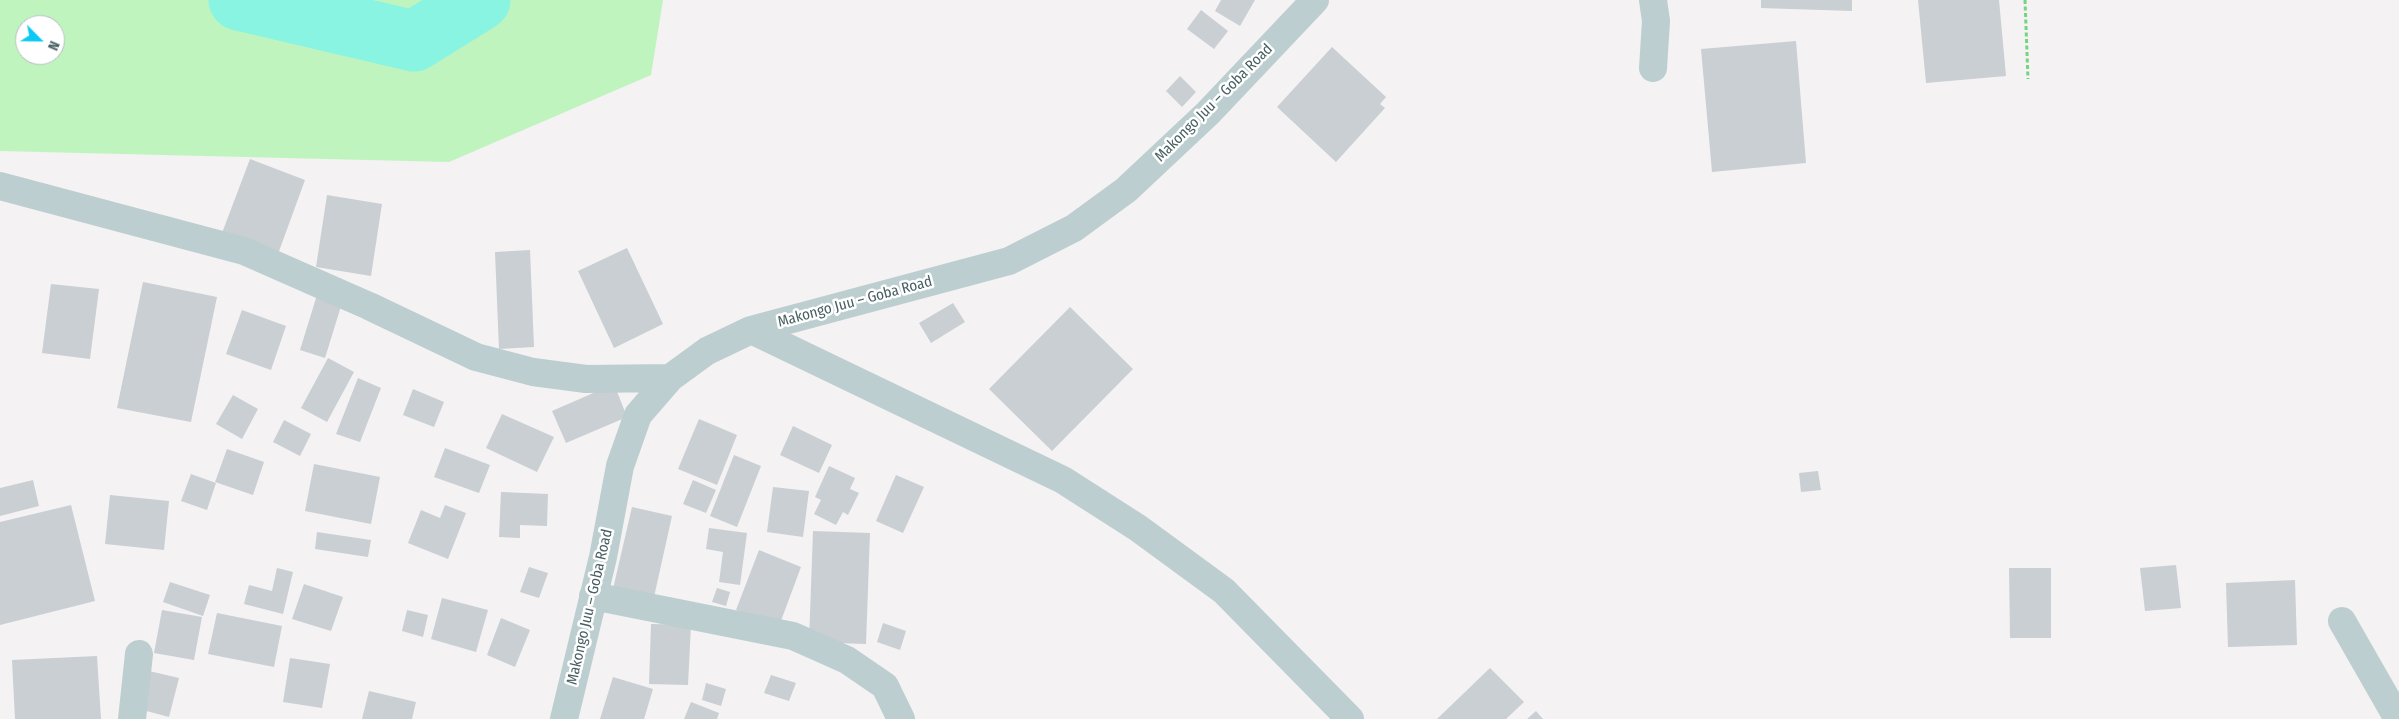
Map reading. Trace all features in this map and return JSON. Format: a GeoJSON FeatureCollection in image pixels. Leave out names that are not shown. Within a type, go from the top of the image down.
{"type":"FeatureCollection","features":[{"type":"Feature","properties":{"kind":"street","name":"Makongo Juu – Goba Road"},"geometry":{"type":"LineString","coordinates":[[564,719],[603,557],[620,466],[638,415],[670,378],[707,351],[751,330],[1009,261],[1074,228],[1126,190],[1201,120],[1315,0]]}},
{"type":"Feature","properties":{"kind":"street"},"geometry":{"type":"LineString","coordinates":[[1653,0],[1656,21],[1653,68]]}},
{"type":"Feature","properties":{"kind":"street"},"geometry":{"type":"LineString","coordinates":[[0,186],[244,251],[369,306],[476,357],[533,372],[586,379],[670,378]]}},
{"type":"Feature","properties":{"kind":"street"},"geometry":{"type":"LineString","coordinates":[[751,330],[1063,480],[1138,528],[1224,591],[1350,719]]}},
{"type":"Feature","properties":{"kind":"street"},"geometry":{"type":"LineString","coordinates":[[593,596],[793,636],[847,660],[885,686],[901,719]]}},
{"type":"Feature","properties":{"kind":"street"},"geometry":{"type":"LineString","coordinates":[[2342,622],[2398,719]]}},
{"type":"Feature","properties":{"kind":"street"},"geometry":{"type":"LineString","coordinates":[[132,719],[139,654]]}},
{"type":"Feature","properties":{"kind":"path"},"geometry":{"type":"LineString","coordinates":[[2025,0],[2028,79]]}},
{"type":"Feature","properties":{"kind":"green space"},"geometry":{"type":"Polygon","coordinates":[[[0,0],[663,0],[651,75],[449,162],[0,151],[0,0]]]}},
{"type":"Feature","properties":{"kind":"building"},"geometry":{"type":"Polygon","coordinates":[[[1221,0],[1255,0],[1240,26],[1215,11],[1221,0]]]}},
{"type":"Feature","properties":{"kind":"building"},"geometry":{"type":"Polygon","coordinates":[[[1761,0],[1852,0],[1852,11],[1761,8],[1761,0]]]}},
{"type":"Feature","properties":{"kind":"building"},"geometry":{"type":"Polygon","coordinates":[[[1918,0],[1999,0],[2006,76],[1926,83],[1918,0]]]}},
{"type":"Feature","properties":{"kind":"building"},"geometry":{"type":"Polygon","coordinates":[[[1201,10],[1228,31],[1214,49],[1187,29],[1201,10]]]}},
{"type":"Feature","properties":{"kind":"building"},"geometry":{"type":"Polygon","coordinates":[[[1796,41],[1806,163],[1712,172],[1701,49],[1796,41]]]}},
{"type":"Feature","properties":{"kind":"building"},"geometry":{"type":"Polygon","coordinates":[[[1332,47],[1386,97],[1380,104],[1385,108],[1336,162],[1277,107],[1332,47]]]}},
{"type":"Feature","properties":{"kind":"building"},"geometry":{"type":"Polygon","coordinates":[[[1180,76],[1196,92],[1182,107],[1166,91],[1180,76]]]}},
{"type":"Feature","properties":{"kind":"building"},"geometry":{"type":"Polygon","coordinates":[[[250,159],[305,180],[278,254],[222,233],[250,159]]]}},
{"type":"Feature","properties":{"kind":"building"},"geometry":{"type":"Polygon","coordinates":[[[327,195],[382,204],[371,276],[316,267],[327,195]]]}},
{"type":"Feature","properties":{"kind":"building"},"geometry":{"type":"Polygon","coordinates":[[[627,248],[663,324],[614,348],[578,271],[627,248]]]}},
{"type":"Feature","properties":{"kind":"building"},"geometry":{"type":"Polygon","coordinates":[[[530,250],[534,347],[499,349],[495,252],[530,250]]]}},
{"type":"Feature","properties":{"kind":"building"},"geometry":{"type":"Polygon","coordinates":[[[143,282],[217,297],[191,422],[117,408],[143,282]]]}},
{"type":"Feature","properties":{"kind":"building"},"geometry":{"type":"Polygon","coordinates":[[[51,284],[99,289],[90,359],[42,353],[51,284]]]}},
{"type":"Feature","properties":{"kind":"building"},"geometry":{"type":"Polygon","coordinates":[[[317,295],[342,303],[325,358],[300,350],[317,295]]]}},
{"type":"Feature","properties":{"kind":"building"},"geometry":{"type":"Polygon","coordinates":[[[953,303],[965,322],[931,343],[919,323],[953,303]]]}},
{"type":"Feature","properties":{"kind":"building"},"geometry":{"type":"Polygon","coordinates":[[[1070,307],[1133,369],[1052,451],[989,389],[1070,307]]]}},
{"type":"Feature","properties":{"kind":"building"},"geometry":{"type":"Polygon","coordinates":[[[242,310],[286,326],[271,370],[226,354],[242,310]]]}},
{"type":"Feature","properties":{"kind":"building"},"geometry":{"type":"Polygon","coordinates":[[[328,358],[354,372],[327,422],[301,408],[328,358]]]}},
{"type":"Feature","properties":{"kind":"building"},"geometry":{"type":"Polygon","coordinates":[[[358,378],[381,388],[360,442],[336,434],[358,378]]]}},
{"type":"Feature","properties":{"kind":"building"},"geometry":{"type":"Polygon","coordinates":[[[614,384],[627,417],[566,443],[552,411],[614,384]]]}},
{"type":"Feature","properties":{"kind":"building"},"geometry":{"type":"Polygon","coordinates":[[[413,389],[444,402],[434,427],[403,415],[413,389]]]}},
{"type":"Feature","properties":{"kind":"building"},"geometry":{"type":"Polygon","coordinates":[[[233,395],[258,409],[242,439],[216,424],[233,395]]]}},
{"type":"Feature","properties":{"kind":"building"},"geometry":{"type":"Polygon","coordinates":[[[502,414],[554,437],[537,472],[486,448],[502,414]]]}},
{"type":"Feature","properties":{"kind":"building"},"geometry":{"type":"Polygon","coordinates":[[[699,419],[737,435],[717,485],[678,469],[699,419]]]}},
{"type":"Feature","properties":{"kind":"building"},"geometry":{"type":"Polygon","coordinates":[[[284,420],[311,434],[300,456],[273,442],[284,420]]]}},
{"type":"Feature","properties":{"kind":"building"},"geometry":{"type":"Polygon","coordinates":[[[793,426],[832,445],[819,473],[780,455],[793,426]]]}},
{"type":"Feature","properties":{"kind":"building"},"geometry":{"type":"Polygon","coordinates":[[[445,448],[490,465],[479,493],[434,477],[445,448]]]}},
{"type":"Feature","properties":{"kind":"building"},"geometry":{"type":"Polygon","coordinates":[[[227,449],[264,462],[253,495],[215,482],[227,449]]]}},
{"type":"Feature","properties":{"kind":"building"},"geometry":{"type":"Polygon","coordinates":[[[734,455],[761,466],[737,527],[710,516],[734,455]]]}},
{"type":"Feature","properties":{"kind":"building"},"geometry":{"type":"Polygon","coordinates":[[[314,464],[380,477],[371,524],[305,511],[314,464]]]}},
{"type":"Feature","properties":{"kind":"building"},"geometry":{"type":"Polygon","coordinates":[[[829,466],[855,478],[850,489],[859,493],[848,515],[843,512],[836,525],[814,514],[821,500],[815,497],[829,466]]]}},
{"type":"Feature","properties":{"kind":"building"},"geometry":{"type":"Polygon","coordinates":[[[1818,471],[1821,490],[1801,492],[1799,473],[1818,471]]]}},
{"type":"Feature","properties":{"kind":"building"},"geometry":{"type":"Polygon","coordinates":[[[191,474],[216,483],[207,510],[181,501],[191,474]]]}},
{"type":"Feature","properties":{"kind":"building"},"geometry":{"type":"Polygon","coordinates":[[[896,475],[924,487],[903,533],[876,521],[896,475]]]}},
{"type":"Feature","properties":{"kind":"building"},"geometry":{"type":"Polygon","coordinates":[[[33,480],[39,506],[0,516],[0,488],[33,480]]]}},
{"type":"Feature","properties":{"kind":"building"},"geometry":{"type":"Polygon","coordinates":[[[693,480],[716,490],[706,513],[683,504],[693,480]]]}},
{"type":"Feature","properties":{"kind":"building"},"geometry":{"type":"Polygon","coordinates":[[[773,487],[809,491],[803,537],[767,532],[773,487]]]}},
{"type":"Feature","properties":{"kind":"building"},"geometry":{"type":"Polygon","coordinates":[[[501,492],[548,494],[547,526],[520,525],[520,538],[499,537],[501,492]]]}},
{"type":"Feature","properties":{"kind":"building"},"geometry":{"type":"Polygon","coordinates":[[[110,495],[169,501],[164,550],[105,544],[110,495]]]}},
{"type":"Feature","properties":{"kind":"building"},"geometry":{"type":"Polygon","coordinates":[[[71,505],[95,601],[0,625],[0,522],[71,505]]]}},
{"type":"Feature","properties":{"kind":"building"},"geometry":{"type":"Polygon","coordinates":[[[445,505],[466,513],[448,559],[408,543],[421,510],[440,518],[445,505]]]}},
{"type":"Feature","properties":{"kind":"building"},"geometry":{"type":"Polygon","coordinates":[[[632,507],[672,516],[654,597],[613,589],[632,507]]]}},
{"type":"Feature","properties":{"kind":"building"},"geometry":{"type":"Polygon","coordinates":[[[709,528],[747,533],[740,585],[719,582],[723,552],[706,549],[709,528]]]}},
{"type":"Feature","properties":{"kind":"building"},"geometry":{"type":"Polygon","coordinates":[[[813,531],[870,533],[866,644],[809,642],[813,531]]]}},
{"type":"Feature","properties":{"kind":"building"},"geometry":{"type":"Polygon","coordinates":[[[317,532],[371,540],[368,557],[315,549],[317,532]]]}},
{"type":"Feature","properties":{"kind":"building"},"geometry":{"type":"Polygon","coordinates":[[[759,550],[801,567],[779,626],[736,610],[759,550]]]}},
{"type":"Feature","properties":{"kind":"building"},"geometry":{"type":"Polygon","coordinates":[[[2176,565],[2181,608],[2145,611],[2140,568],[2176,565]]]}},
{"type":"Feature","properties":{"kind":"building"},"geometry":{"type":"Polygon","coordinates":[[[529,567],[548,573],[539,598],[520,592],[529,567]]]}},
{"type":"Feature","properties":{"kind":"building"},"geometry":{"type":"Polygon","coordinates":[[[277,568],[293,572],[283,614],[244,604],[249,585],[272,591],[277,568]]]}},
{"type":"Feature","properties":{"kind":"building"},"geometry":{"type":"Polygon","coordinates":[[[2009,568],[2051,568],[2051,638],[2010,638],[2009,568]]]}},
{"type":"Feature","properties":{"kind":"building"},"geometry":{"type":"Polygon","coordinates":[[[2295,580],[2297,645],[2228,647],[2226,583],[2295,580]]]}},
{"type":"Feature","properties":{"kind":"building"},"geometry":{"type":"Polygon","coordinates":[[[170,582],[210,595],[203,616],[163,602],[170,582]]]}},
{"type":"Feature","properties":{"kind":"building"},"geometry":{"type":"Polygon","coordinates":[[[304,584],[343,597],[331,631],[292,619],[304,584]]]}},
{"type":"Feature","properties":{"kind":"building"},"geometry":{"type":"Polygon","coordinates":[[[717,588],[730,592],[726,606],[712,602],[717,588]]]}},
{"type":"Feature","properties":{"kind":"building"},"geometry":{"type":"Polygon","coordinates":[[[442,598],[488,610],[476,652],[431,639],[442,598]]]}},
{"type":"Feature","properties":{"kind":"building"},"geometry":{"type":"Polygon","coordinates":[[[162,610],[202,617],[194,660],[154,653],[162,610]]]}},
{"type":"Feature","properties":{"kind":"building"},"geometry":{"type":"Polygon","coordinates":[[[407,610],[428,615],[423,637],[402,631],[407,610]]]}},
{"type":"Feature","properties":{"kind":"building"},"geometry":{"type":"Polygon","coordinates":[[[217,613],[282,626],[274,667],[208,654],[217,613]]]}},
{"type":"Feature","properties":{"kind":"building"},"geometry":{"type":"Polygon","coordinates":[[[501,618],[530,630],[515,667],[487,655],[501,618]]]}},
{"type":"Feature","properties":{"kind":"building"},"geometry":{"type":"Polygon","coordinates":[[[883,623],[906,631],[900,650],[877,642],[883,623]]]}},
{"type":"Feature","properties":{"kind":"building"},"geometry":{"type":"Polygon","coordinates":[[[651,624],[691,625],[688,685],[649,684],[651,624]]]}},
{"type":"Feature","properties":{"kind":"building"},"geometry":{"type":"Polygon","coordinates":[[[97,656],[101,719],[15,719],[12,660],[97,656]]]}},
{"type":"Feature","properties":{"kind":"building"},"geometry":{"type":"Polygon","coordinates":[[[290,658],[330,664],[322,708],[283,702],[290,658]]]}},
{"type":"Feature","properties":{"kind":"building"},"geometry":{"type":"Polygon","coordinates":[[[1490,668],[1524,702],[1506,719],[1437,719],[1490,668]]]}},
{"type":"Feature","properties":{"kind":"building"},"geometry":{"type":"Polygon","coordinates":[[[149,671],[179,678],[169,717],[139,709],[149,671]]]}},
{"type":"Feature","properties":{"kind":"building"},"geometry":{"type":"Polygon","coordinates":[[[771,675],[796,683],[789,701],[764,693],[771,675]]]}},
{"type":"Feature","properties":{"kind":"building"},"geometry":{"type":"Polygon","coordinates":[[[613,677],[653,689],[644,719],[600,719],[613,677]]]}},
{"type":"Feature","properties":{"kind":"building"},"geometry":{"type":"Polygon","coordinates":[[[706,683],[726,689],[721,706],[702,700],[706,683]]]}},
{"type":"Feature","properties":{"kind":"building"},"geometry":{"type":"Polygon","coordinates":[[[369,691],[416,702],[412,719],[362,719],[369,691]]]}},
{"type":"Feature","properties":{"kind":"building"},"geometry":{"type":"Polygon","coordinates":[[[691,702],[719,713],[717,719],[684,719],[691,702]]]}},
{"type":"Feature","properties":{"kind":"building"},"geometry":{"type":"Polygon","coordinates":[[[1536,711],[1543,719],[1527,719],[1536,711]]]}},
{"type":"Feature","properties":{"kind":"waterway"},"geometry":{"type":"LineString","coordinates":[[239,0],[414,41],[480,0]]}}]}
